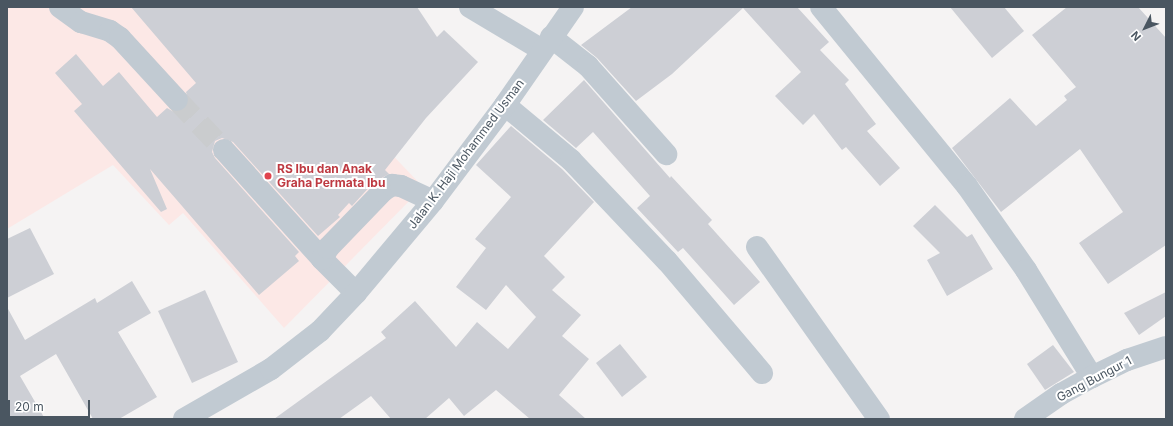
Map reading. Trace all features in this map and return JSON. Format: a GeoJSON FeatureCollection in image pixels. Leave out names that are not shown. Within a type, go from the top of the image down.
{"type":"FeatureCollection","features":[{"type":"Feature","properties":{"kind":"street"},"geometry":{"type":"LineString","coordinates":[[60,7],[81,22],[110,31],[120,38],[177,100]]}},
{"type":"Feature","properties":{"kind":"street"},"geometry":{"type":"LineString","coordinates":[[470,7],[588,66],[666,154]]}},
{"type":"Feature","properties":{"kind":"street","name":"Jalan K. Haji Mohammed Usman"},"geometry":{"type":"LineString","coordinates":[[184,419],[271,369],[320,331],[356,293],[433,201],[505,105],[573,7]]}},
{"type":"Feature","properties":{"kind":"street"},"geometry":{"type":"LineString","coordinates":[[821,7],[967,186],[1026,270],[1092,377]]}},
{"type":"Feature","properties":{"kind":"street"},"geometry":{"type":"LineString","coordinates":[[505,105],[540,132],[576,166],[667,261],[762,373]]}},
{"type":"Feature","properties":{"kind":"street"},"geometry":{"type":"LineString","coordinates":[[224,150],[322,259],[356,293]]}},
{"type":"Feature","properties":{"kind":"street"},"geometry":{"type":"LineString","coordinates":[[322,259],[333,242],[383,191],[392,185],[401,186],[433,201]]}},
{"type":"Feature","properties":{"kind":"street"},"geometry":{"type":"LineString","coordinates":[[757,247],[879,419]]}},
{"type":"Feature","properties":{"kind":"street","name":"Gang Bungur 1"},"geometry":{"type":"LineString","coordinates":[[1025,419],[1061,394],[1092,377],[1127,360],[1166,347]]}},
{"type":"Feature","properties":{"kind":"shaded area","name":"RS Ibu dan Anak Graha Permata Ibu"},"geometry":{"type":"Polygon","coordinates":[[[7,7],[291,7],[274,31],[423,187],[284,328],[183,213],[169,225],[113,165],[7,229],[7,7]]]}},
{"type":"Feature","properties":{"kind":"building"},"geometry":{"type":"Polygon","coordinates":[[[131,7],[417,7],[437,37],[444,30],[478,62],[426,118],[385,170],[389,174],[374,182],[352,206],[349,203],[338,215],[340,217],[318,236],[233,142],[222,138],[215,141],[212,152],[215,158],[299,252],[295,256],[299,261],[259,295],[150,169],[167,209],[161,212],[74,111],[82,104],[55,73],[76,54],[103,86],[119,72],[157,117],[167,108],[174,112],[185,109],[189,103],[186,92],[196,83],[131,7]]]}},
{"type":"Feature","properties":{"kind":"building"},"geometry":{"type":"Polygon","coordinates":[[[632,7],[797,7],[829,42],[820,50],[849,80],[845,84],[876,124],[867,131],[900,168],[880,186],[846,147],[842,150],[814,114],[803,125],[775,96],[801,72],[743,8],[672,74],[636,101],[597,58],[581,45],[632,7]]]}},
{"type":"Feature","properties":{"kind":"building"},"geometry":{"type":"Polygon","coordinates":[[[950,7],[1004,7],[1024,31],[992,58],[950,7]]]}},
{"type":"Feature","properties":{"kind":"building"},"geometry":{"type":"Polygon","coordinates":[[[1067,7],[1138,7],[1166,38],[1166,245],[1108,284],[1079,243],[1123,212],[1080,149],[1001,212],[952,148],[1010,98],[1036,126],[1067,100],[1064,96],[1076,87],[1032,35],[1067,7]]]}},
{"type":"Feature","properties":{"kind":"building"},"geometry":{"type":"Polygon","coordinates":[[[584,80],[670,178],[671,176],[712,220],[708,224],[760,282],[734,305],[683,248],[678,252],[637,208],[650,196],[593,132],[576,148],[543,120],[584,80]]]}},
{"type":"Feature","properties":{"kind":"building"},"geometry":{"type":"Polygon","coordinates":[[[511,126],[562,169],[594,202],[544,256],[565,277],[552,290],[581,315],[562,336],[589,359],[559,395],[586,419],[530,419],[496,390],[464,416],[449,398],[425,419],[391,419],[371,396],[339,419],[274,419],[386,338],[381,332],[415,301],[456,347],[477,322],[508,349],[536,317],[506,285],[486,310],[456,287],[486,248],[475,239],[511,197],[476,165],[511,126]]]}},
{"type":"Feature","properties":{"kind":"building"},"geometry":{"type":"Polygon","coordinates":[[[935,205],[967,237],[972,234],[993,269],[947,296],[927,260],[940,253],[913,226],[935,205]]]}},
{"type":"Feature","properties":{"kind":"building"},"geometry":{"type":"Polygon","coordinates":[[[30,228],[54,274],[7,298],[7,239],[30,228]]]}},
{"type":"Feature","properties":{"kind":"building"},"geometry":{"type":"Polygon","coordinates":[[[132,281],[151,313],[118,332],[157,397],[119,419],[93,419],[56,354],[20,376],[45,419],[7,419],[7,307],[25,340],[95,298],[97,303],[132,281]]]}},
{"type":"Feature","properties":{"kind":"building"},"geometry":{"type":"Polygon","coordinates":[[[205,290],[238,362],[192,383],[158,311],[205,290]]]}},
{"type":"Feature","properties":{"kind":"building"},"geometry":{"type":"Polygon","coordinates":[[[1166,292],[1166,316],[1139,335],[1124,313],[1166,292]]]}},
{"type":"Feature","properties":{"kind":"building"},"geometry":{"type":"Polygon","coordinates":[[[620,344],[647,377],[622,397],[596,363],[620,344]]]}},
{"type":"Feature","properties":{"kind":"building"},"geometry":{"type":"Polygon","coordinates":[[[1053,345],[1074,372],[1045,390],[1027,364],[1053,345]]]}},
{"type":"Feature","properties":{"kind":"tunnel"},"geometry":{"type":"LineString","coordinates":[[177,100],[224,150]]}},
{"type":"Feature","properties":{"kind":"place","name":"RS Ibu dan Anak Graha Permata Ibu"},"geometry":{"type":"Point","coordinates":[268,176]}}]}
